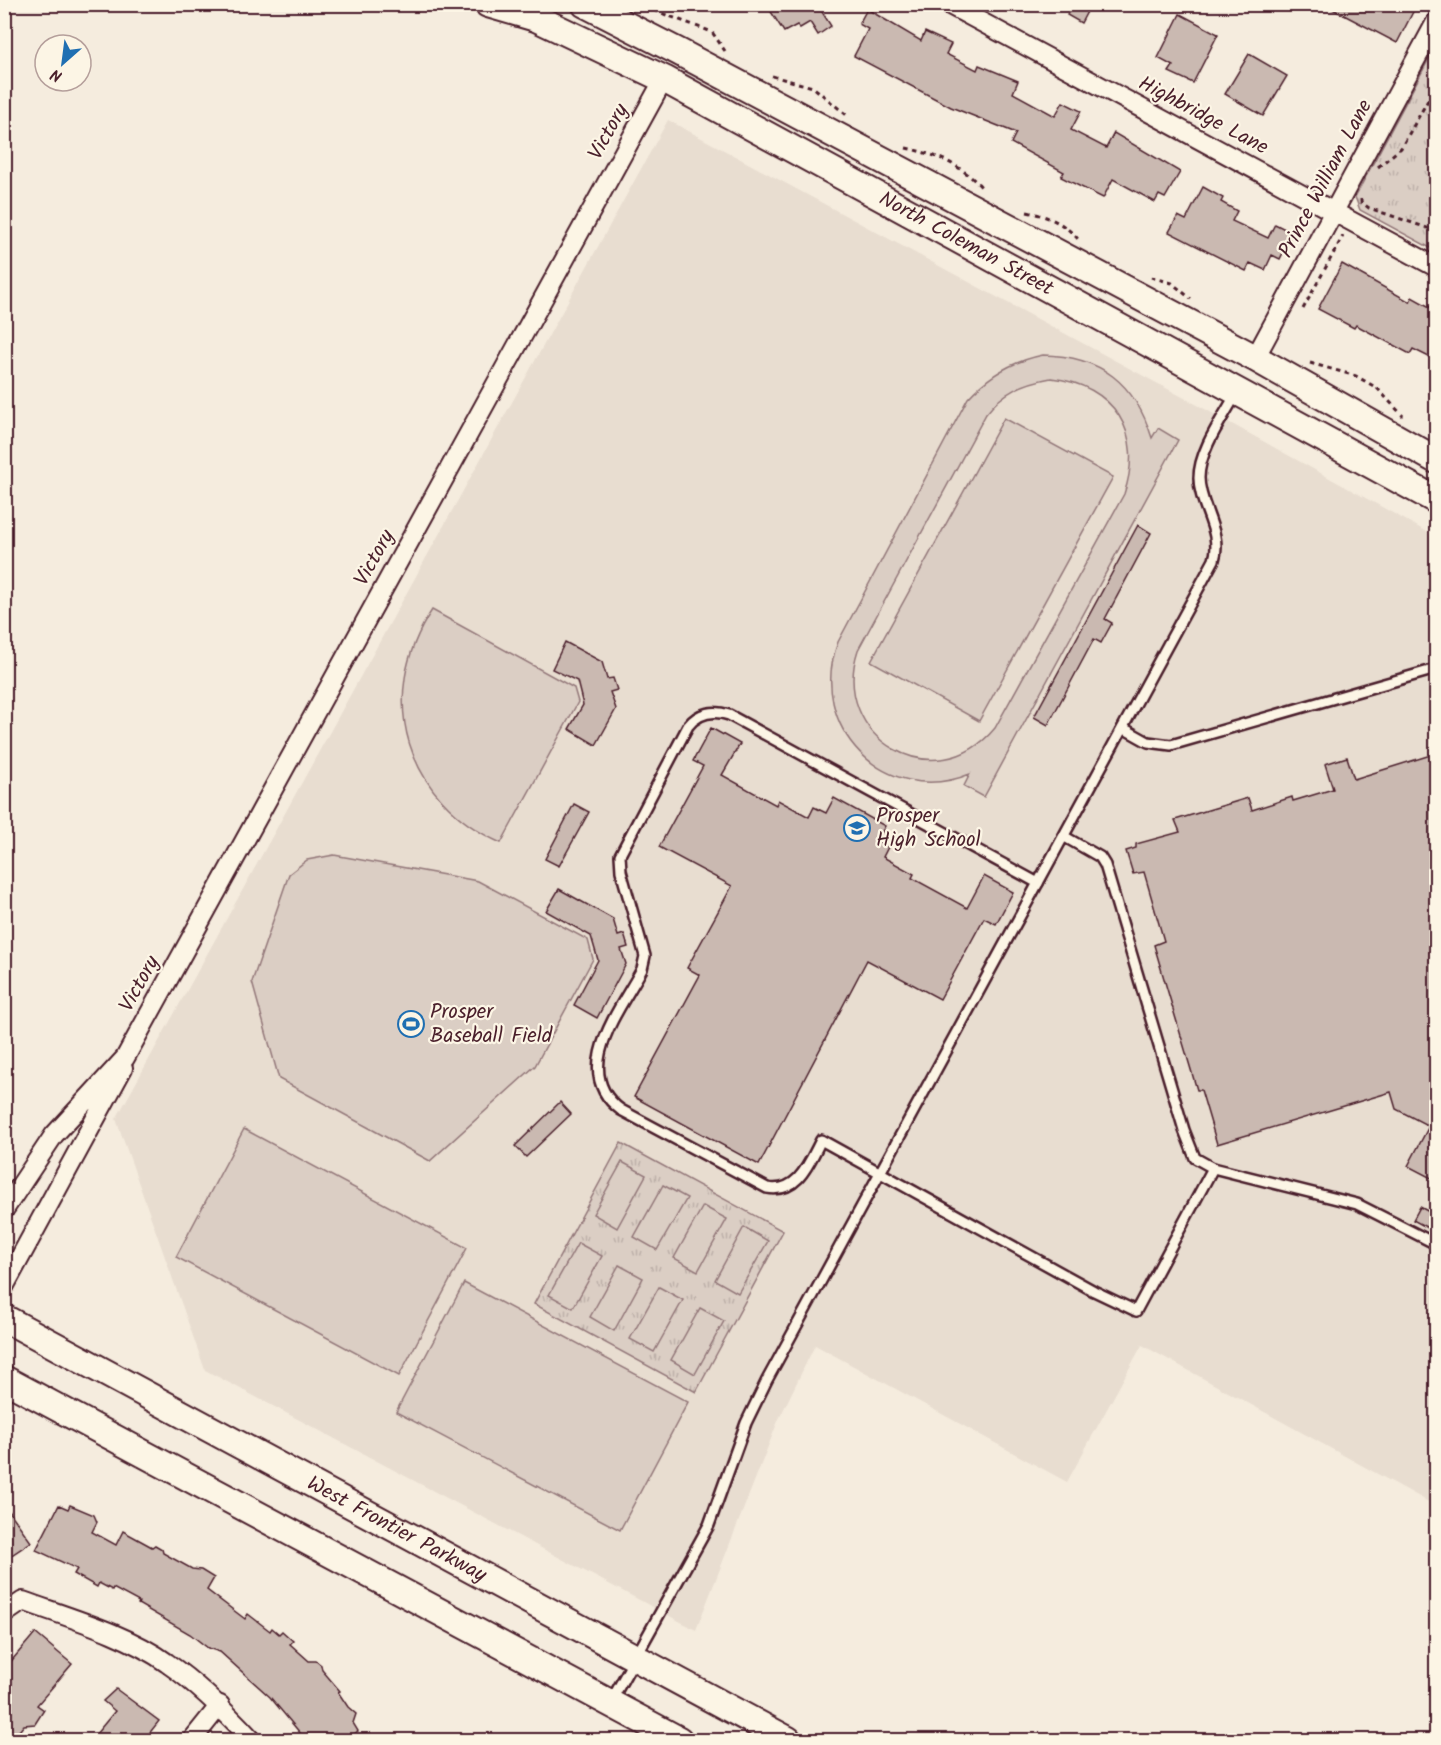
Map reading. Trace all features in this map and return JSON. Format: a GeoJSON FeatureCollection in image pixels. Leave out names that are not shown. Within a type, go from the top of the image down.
{"type":"FeatureCollection","features":[{"type":"Feature","properties":{"kind":"street","name":"North Coleman Street"},"geometry":{"type":"LineString","coordinates":[[488,4],[536,18],[664,80],[1437,500]]}},
{"type":"Feature","properties":{"kind":"street","name":"North Coleman Street"},"geometry":{"type":"LineString","coordinates":[[585,4],[680,52],[1255,358],[1437,460]]}},
{"type":"Feature","properties":{"kind":"street","name":"Highbridge Lane"},"geometry":{"type":"LineString","coordinates":[[948,4],[1437,267]]}},
{"type":"Feature","properties":{"kind":"street","name":"Prince William Lane"},"geometry":{"type":"LineString","coordinates":[[1255,358],[1437,22]]}},
{"type":"Feature","properties":{"kind":"street"},"geometry":{"type":"LineString","coordinates":[[664,80],[680,52]]}},
{"type":"Feature","properties":{"kind":"street","name":"Victory"},"geometry":{"type":"LineString","coordinates":[[4,1210],[54,1135],[125,1058],[664,80]]}},
{"type":"Feature","properties":{"kind":"street"},"geometry":{"type":"LineString","coordinates":[[1237,392],[1255,358]]}},
{"type":"Feature","properties":{"kind":"street","name":"Victory"},"geometry":{"type":"LineString","coordinates":[[4,1287],[121,1074],[125,1058]]}},
{"type":"Feature","properties":{"kind":"street","name":"West Frontier Parkway"},"geometry":{"type":"LineString","coordinates":[[4,1318],[788,1740]]}},
{"type":"Feature","properties":{"kind":"street"},"geometry":{"type":"LineString","coordinates":[[4,1379],[679,1740]]}},
{"type":"Feature","properties":{"kind":"street"},"geometry":{"type":"LineString","coordinates":[[4,1614],[23,1601],[109,1633],[166,1662],[220,1704],[252,1740]]}},
{"type":"Feature","properties":{"kind":"street"},"geometry":{"type":"LineString","coordinates":[[192,1740],[220,1704]]}},
{"type":"Feature","properties":{"kind":"lane"},"geometry":{"type":"LineString","coordinates":[[610,1703],[714,1515],[756,1403],[879,1172],[1065,837],[1214,560],[1215,536],[1199,476],[1204,457],[1237,392]]}},
{"type":"Feature","properties":{"kind":"lane"},"geometry":{"type":"LineString","coordinates":[[1123,728],[1148,742],[1171,745],[1437,669]]}},
{"type":"Feature","properties":{"kind":"lane"},"geometry":{"type":"LineString","coordinates":[[1038,883],[729,715],[714,712],[702,714],[688,726],[620,855],[621,871],[645,956],[642,969],[601,1046],[597,1064],[599,1083],[608,1099],[621,1110],[767,1188],[782,1189],[796,1181],[822,1140],[1094,1291],[1136,1311],[1213,1168]]}},
{"type":"Feature","properties":{"kind":"lane"},"geometry":{"type":"LineString","coordinates":[[1065,837],[1100,857],[1105,865],[1190,1151],[1202,1164],[1213,1168],[1358,1203],[1437,1244]]}},
{"type":"Feature","properties":{"kind":"path"},"geometry":{"type":"LineString","coordinates":[[1372,177],[1378,167],[1401,148],[1437,86]]}},
{"type":"Feature","properties":{"kind":"path"},"geometry":{"type":"LineString","coordinates":[[1302,311],[1361,202],[1361,196]]}},
{"type":"Feature","properties":{"kind":"path"},"geometry":{"type":"LineString","coordinates":[[1361,202],[1392,218],[1437,231]]}},
{"type":"Feature","properties":{"kind":"shaded area","name":"Prosper High School"},"geometry":{"type":"Polygon","coordinates":[[[668,120],[1203,408],[1436,537],[1436,1506],[1142,1345],[1067,1482],[815,1345],[778,1421],[696,1630],[205,1370],[116,1119],[668,120]]]}},
{"type":"Feature","properties":{"kind":"green space"},"geometry":{"type":"Polygon","coordinates":[[[1436,46],[1436,251],[1360,210],[1355,197],[1436,46]]]}},
{"type":"Feature","properties":{"kind":"green space"},"geometry":{"type":"Polygon","coordinates":[[[1043,355],[1082,361],[1113,376],[1136,402],[1152,438],[1158,428],[1178,440],[984,797],[964,786],[970,774],[939,782],[909,780],[882,770],[860,753],[843,730],[833,703],[831,673],[838,642],[968,398],[984,382],[1002,370],[1043,355]],[[1051,378],[1031,383],[1007,394],[986,414],[858,650],[853,682],[859,709],[873,732],[894,749],[918,758],[945,759],[971,749],[995,728],[1124,494],[1129,472],[1130,451],[1127,432],[1119,416],[1107,402],[1092,390],[1073,382],[1051,378]]]}},
{"type":"Feature","properties":{"kind":"green space"},"geometry":{"type":"Polygon","coordinates":[[[1004,418],[1113,477],[979,721],[871,661],[1004,418]]]}},
{"type":"Feature","properties":{"kind":"green space"},"geometry":{"type":"Polygon","coordinates":[[[432,610],[574,688],[578,702],[501,843],[469,825],[442,801],[423,774],[410,744],[404,711],[405,678],[414,644],[432,610]]]}},
{"type":"Feature","properties":{"kind":"green space","name":"Prosper Baseball Field"},"geometry":{"type":"Polygon","coordinates":[[[334,855],[478,881],[588,940],[593,959],[535,1066],[430,1161],[279,1079],[252,982],[289,874],[307,860],[334,855]]]}},
{"type":"Feature","properties":{"kind":"green space"},"geometry":{"type":"Polygon","coordinates":[[[244,1129],[467,1248],[399,1376],[176,1257],[244,1129]]]}},
{"type":"Feature","properties":{"kind":"green space"},"geometry":{"type":"Polygon","coordinates":[[[621,1143],[783,1231],[696,1392],[534,1304],[621,1143]]]}},
{"type":"Feature","properties":{"kind":"green space"},"geometry":{"type":"Polygon","coordinates":[[[622,1162],[646,1175],[617,1228],[593,1214],[622,1162]]]}},
{"type":"Feature","properties":{"kind":"green space"},"geometry":{"type":"Polygon","coordinates":[[[663,1185],[687,1198],[657,1250],[634,1237],[663,1185]]]}},
{"type":"Feature","properties":{"kind":"green space"},"geometry":{"type":"Polygon","coordinates":[[[703,1206],[727,1219],[698,1271],[674,1258],[703,1206]]]}},
{"type":"Feature","properties":{"kind":"green space"},"geometry":{"type":"Polygon","coordinates":[[[744,1227],[768,1241],[738,1293],[715,1280],[744,1227]]]}},
{"type":"Feature","properties":{"kind":"green space"},"geometry":{"type":"Polygon","coordinates":[[[578,1243],[602,1256],[573,1308],[549,1295],[578,1243]]]}},
{"type":"Feature","properties":{"kind":"green space"},"geometry":{"type":"Polygon","coordinates":[[[619,1265],[643,1278],[614,1331],[590,1317],[619,1265]]]}},
{"type":"Feature","properties":{"kind":"green space"},"geometry":{"type":"Polygon","coordinates":[[[464,1283],[688,1402],[620,1530],[396,1412],[464,1283]]]}},
{"type":"Feature","properties":{"kind":"green space"},"geometry":{"type":"Polygon","coordinates":[[[659,1287],[683,1300],[654,1352],[630,1339],[659,1287]]]}},
{"type":"Feature","properties":{"kind":"green space"},"geometry":{"type":"Polygon","coordinates":[[[700,1308],[724,1321],[695,1374],[671,1360],[700,1308]]]}},
{"type":"Feature","properties":{"kind":"building"},"geometry":{"type":"Polygon","coordinates":[[[766,4],[817,4],[831,26],[818,35],[810,22],[800,28],[797,25],[784,32],[766,4]]]}},
{"type":"Feature","properties":{"kind":"building"},"geometry":{"type":"Polygon","coordinates":[[[1072,4],[1091,4],[1081,23],[1067,15],[1072,4]]]}},
{"type":"Feature","properties":{"kind":"building"},"geometry":{"type":"Polygon","coordinates":[[[1323,4],[1417,4],[1397,43],[1323,4]]]}},
{"type":"Feature","properties":{"kind":"building"},"geometry":{"type":"Polygon","coordinates":[[[867,9],[921,41],[925,32],[951,44],[946,54],[977,70],[979,65],[1018,81],[1013,93],[1055,116],[1063,102],[1081,111],[1071,130],[1106,148],[1114,133],[1180,172],[1165,198],[1159,195],[1155,202],[1113,179],[1103,198],[1061,177],[1064,172],[1011,143],[1016,133],[951,107],[854,56],[868,29],[859,24],[867,9]]]}},
{"type":"Feature","properties":{"kind":"building"},"geometry":{"type":"Polygon","coordinates":[[[1180,14],[1218,34],[1193,83],[1169,72],[1173,66],[1158,58],[1180,14]]]}},
{"type":"Feature","properties":{"kind":"building"},"geometry":{"type":"Polygon","coordinates":[[[1249,54],[1287,76],[1263,116],[1225,94],[1249,54]]]}},
{"type":"Feature","properties":{"kind":"building"},"geometry":{"type":"Polygon","coordinates":[[[1203,187],[1223,198],[1221,202],[1237,211],[1232,221],[1268,238],[1275,224],[1293,233],[1280,259],[1272,255],[1265,270],[1250,263],[1246,271],[1169,232],[1178,216],[1186,220],[1203,187]]]}},
{"type":"Feature","properties":{"kind":"building"},"geometry":{"type":"Polygon","coordinates":[[[1342,264],[1410,302],[1412,297],[1437,311],[1437,361],[1413,349],[1410,354],[1356,325],[1354,328],[1318,309],[1342,264]]]}},
{"type":"Feature","properties":{"kind":"building"},"geometry":{"type":"Polygon","coordinates":[[[1138,525],[1151,533],[1105,619],[1112,623],[1101,643],[1094,639],[1048,725],[1034,717],[1138,525]]]}},
{"type":"Feature","properties":{"kind":"building"},"geometry":{"type":"Polygon","coordinates":[[[565,642],[602,662],[607,679],[613,678],[617,690],[610,692],[616,709],[596,745],[569,729],[583,705],[577,681],[552,669],[565,642]]]}},
{"type":"Feature","properties":{"kind":"building"},"geometry":{"type":"Polygon","coordinates":[[[711,728],[740,744],[722,775],[776,805],[778,800],[809,817],[814,807],[826,813],[834,798],[885,826],[877,841],[888,847],[883,857],[914,874],[912,878],[967,908],[984,876],[1013,892],[996,924],[984,918],[940,999],[867,960],[759,1165],[634,1097],[700,975],[687,968],[732,886],[659,847],[703,766],[693,761],[711,728]]]}},
{"type":"Feature","properties":{"kind":"building"},"geometry":{"type":"Polygon","coordinates":[[[1437,753],[1437,1181],[1408,1166],[1429,1126],[1396,1109],[1391,1092],[1217,1144],[1201,1090],[1197,1090],[1154,945],[1164,941],[1144,872],[1133,874],[1126,851],[1136,848],[1136,844],[1180,832],[1175,820],[1248,798],[1252,810],[1292,797],[1293,801],[1333,789],[1325,764],[1347,757],[1354,779],[1437,753]]]}},
{"type":"Feature","properties":{"kind":"building"},"geometry":{"type":"Polygon","coordinates":[[[574,804],[589,812],[559,866],[545,859],[574,804]]]}},
{"type":"Feature","properties":{"kind":"building"},"geometry":{"type":"Polygon","coordinates":[[[559,889],[613,919],[618,936],[624,934],[628,947],[621,949],[626,964],[597,1018],[574,1005],[598,960],[591,936],[546,911],[559,889]]]}},
{"type":"Feature","properties":{"kind":"building"},"geometry":{"type":"Polygon","coordinates":[[[560,1102],[571,1114],[526,1157],[515,1146],[560,1102]]]}},
{"type":"Feature","properties":{"kind":"building"},"geometry":{"type":"Polygon","coordinates":[[[1420,1207],[1437,1216],[1437,1233],[1413,1220],[1420,1207]]]}},
{"type":"Feature","properties":{"kind":"building"},"geometry":{"type":"Polygon","coordinates":[[[4,1504],[31,1542],[4,1560],[4,1504]]]}},
{"type":"Feature","properties":{"kind":"building"},"geometry":{"type":"Polygon","coordinates":[[[59,1505],[68,1509],[70,1505],[94,1515],[97,1522],[92,1532],[116,1545],[123,1531],[152,1547],[155,1545],[162,1549],[163,1553],[192,1569],[201,1570],[214,1578],[207,1590],[245,1619],[248,1614],[270,1631],[272,1628],[279,1634],[282,1631],[293,1641],[290,1644],[309,1661],[316,1661],[321,1665],[322,1670],[340,1691],[338,1692],[348,1707],[356,1714],[353,1723],[358,1731],[353,1735],[357,1740],[306,1740],[270,1697],[220,1652],[208,1648],[190,1634],[138,1604],[139,1602],[99,1583],[97,1587],[74,1574],[77,1569],[36,1550],[59,1505]]]}},
{"type":"Feature","properties":{"kind":"building"},"geometry":{"type":"Polygon","coordinates":[[[35,1633],[72,1664],[37,1705],[44,1710],[35,1724],[24,1725],[12,1740],[4,1740],[4,1674],[9,1668],[7,1666],[35,1633]]]}},
{"type":"Feature","properties":{"kind":"building"},"geometry":{"type":"Polygon","coordinates":[[[116,1689],[159,1721],[144,1740],[91,1740],[115,1711],[103,1701],[116,1689]]]}},
{"type":"Feature","properties":{"kind":"place","name":"Prosper High School"},"geometry":{"type":"Point","coordinates":[857,828]}},
{"type":"Feature","properties":{"kind":"place","name":"Prosper Baseball Field"},"geometry":{"type":"Point","coordinates":[411,1024]}}]}
